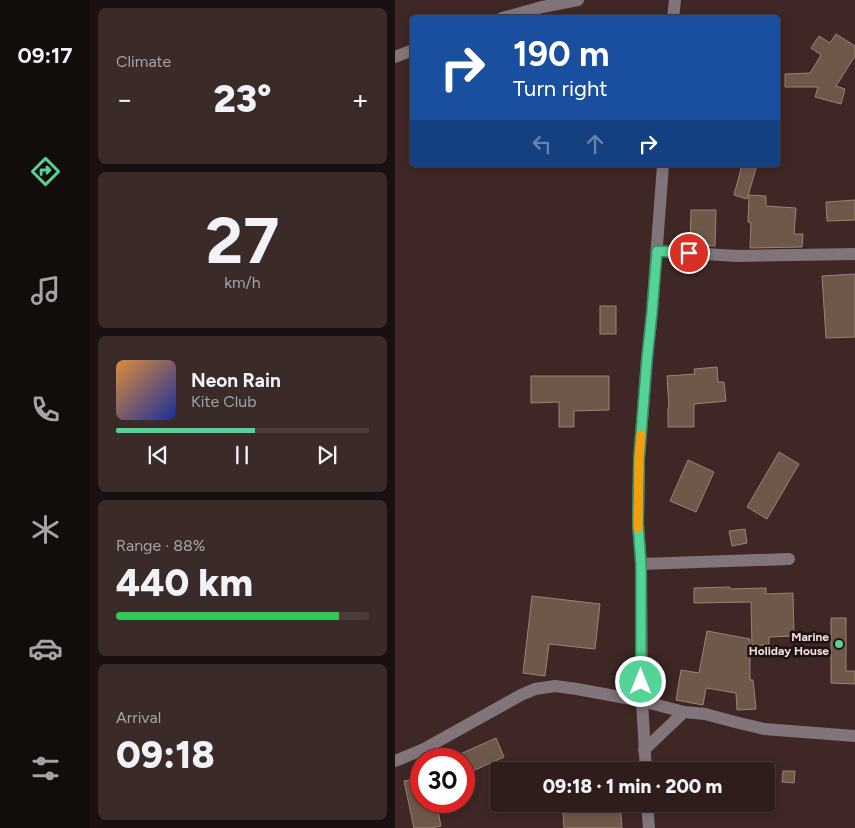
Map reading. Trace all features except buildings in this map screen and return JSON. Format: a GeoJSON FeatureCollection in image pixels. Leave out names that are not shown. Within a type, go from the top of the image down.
{"type":"FeatureCollection","features":[{"type":"Feature","properties":{"kind":"street"},"geometry":{"type":"LineString","coordinates":[[513,15],[578,0]]}},
{"type":"Feature","properties":{"kind":"street"},"geometry":{"type":"LineString","coordinates":[[673,15],[675,0]]}},
{"type":"Feature","properties":{"kind":"street"},"geometry":{"type":"LineString","coordinates":[[395,57],[410,51]]}},
{"type":"Feature","properties":{"kind":"street"},"geometry":{"type":"LineString","coordinates":[[645,762],[641,564],[638,524],[639,459],[663,167]]}},
{"type":"Feature","properties":{"kind":"street"},"geometry":{"type":"LineString","coordinates":[[657,251],[737,256],[855,254]]}},
{"type":"Feature","properties":{"kind":"street"},"geometry":{"type":"LineString","coordinates":[[641,564],[789,560]]}},
{"type":"Feature","properties":{"kind":"street"},"geometry":{"type":"LineString","coordinates":[[395,761],[424,749],[521,695],[535,689],[555,686],[642,701],[684,712],[705,714],[765,728],[855,736]]}},
{"type":"Feature","properties":{"kind":"street"},"geometry":{"type":"LineString","coordinates":[[644,750],[684,712]]}},
{"type":"Feature","properties":{"kind":"street"},"geometry":{"type":"LineString","coordinates":[[648,812],[649,828]]}},
{"type":"Feature","properties":{"kind":"slow traffic"},"geometry":{"type":"LineString","coordinates":[[638,528],[641,435]]}},
{"type":"Feature","properties":{"kind":"place","name":"Marine Holiday House"},"geometry":{"type":"Point","coordinates":[839,644]}},
{"type":"Feature","properties":{"kind":"route"},"geometry":{"type":"LineString","coordinates":[[641,682],[641,564],[638,524],[639,459],[657,251],[689,253]]}}]}
